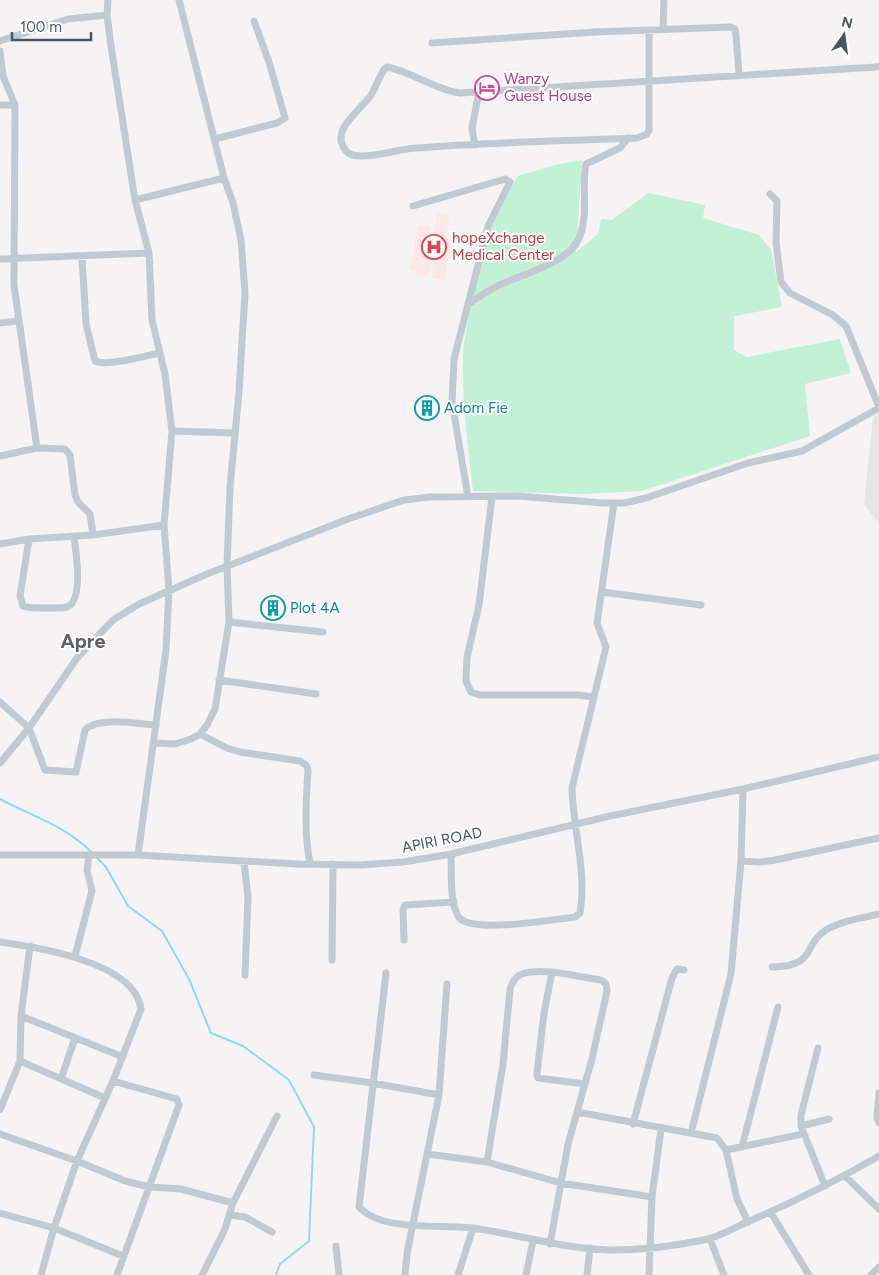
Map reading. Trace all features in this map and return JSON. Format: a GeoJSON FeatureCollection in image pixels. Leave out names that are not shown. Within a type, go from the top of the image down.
{"type":"FeatureCollection","features":[{"type":"Feature","properties":{"kind":"street"},"geometry":{"type":"LineString","coordinates":[[108,0],[107,15],[135,200],[149,253],[152,320],[169,398],[172,431],[164,525],[169,590],[166,650],[155,743],[140,829],[138,856]]}},
{"type":"Feature","properties":{"kind":"street"},"geometry":{"type":"LineString","coordinates":[[155,743],[175,744],[200,734],[215,709],[229,622],[227,566],[230,487],[242,342],[244,274],[241,240],[179,0]]}},
{"type":"Feature","properties":{"kind":"street"},"geometry":{"type":"LineString","coordinates":[[663,29],[664,0]]}},
{"type":"Feature","properties":{"kind":"street"},"geometry":{"type":"LineString","coordinates":[[0,40],[68,19],[107,15]]}},
{"type":"Feature","properties":{"kind":"street"},"geometry":{"type":"LineString","coordinates":[[215,139],[277,123],[285,118],[269,62],[254,20]]}},
{"type":"Feature","properties":{"kind":"street"},"geometry":{"type":"LineString","coordinates":[[432,43],[594,32],[725,27],[735,30],[739,75]]}},
{"type":"Feature","properties":{"kind":"street"},"geometry":{"type":"LineString","coordinates":[[649,30],[648,81],[649,130],[644,135],[628,138],[562,139],[416,148],[354,155],[345,150],[339,138],[349,121],[368,99],[378,84],[381,72],[387,67],[425,80],[452,92],[479,92],[648,81],[739,75],[879,66]]}},
{"type":"Feature","properties":{"kind":"street"},"geometry":{"type":"LineString","coordinates":[[0,51],[2,75],[15,105],[14,285],[37,448]]}},
{"type":"Feature","properties":{"kind":"street"},"geometry":{"type":"LineString","coordinates":[[475,145],[472,128],[479,92]]}},
{"type":"Feature","properties":{"kind":"street"},"geometry":{"type":"LineString","coordinates":[[0,105],[15,105]]}},
{"type":"Feature","properties":{"kind":"street"},"geometry":{"type":"LineString","coordinates":[[468,304],[505,282],[550,264],[576,243],[580,236],[586,200],[586,164],[620,148],[628,138]]}},
{"type":"Feature","properties":{"kind":"street"},"geometry":{"type":"LineString","coordinates":[[135,200],[224,178]]}},
{"type":"Feature","properties":{"kind":"street"},"geometry":{"type":"LineString","coordinates":[[413,206],[509,180],[509,185],[488,226],[454,358],[452,386],[454,420],[461,449],[468,497]]}},
{"type":"Feature","properties":{"kind":"street"},"geometry":{"type":"LineString","coordinates":[[0,763],[29,728],[77,658],[113,620],[169,590],[227,566],[396,502],[430,497],[518,496],[614,503],[646,498],[748,463],[802,451],[879,408],[846,326],[833,315],[790,293],[781,282],[776,242],[777,201],[770,194]]}},
{"type":"Feature","properties":{"kind":"street"},"geometry":{"type":"LineString","coordinates":[[0,259],[149,253]]}},
{"type":"Feature","properties":{"kind":"street"},"geometry":{"type":"LineString","coordinates":[[82,257],[86,324],[95,361],[100,363],[110,362],[160,353]]}},
{"type":"Feature","properties":{"kind":"street"},"geometry":{"type":"LineString","coordinates":[[0,323],[18,321]]}},
{"type":"Feature","properties":{"kind":"street"},"geometry":{"type":"LineString","coordinates":[[172,431],[235,433]]}},
{"type":"Feature","properties":{"kind":"street"},"geometry":{"type":"LineString","coordinates":[[0,456],[37,448],[65,449],[70,455],[75,494],[78,502],[90,514],[93,535]]}},
{"type":"Feature","properties":{"kind":"street"},"geometry":{"type":"LineString","coordinates":[[492,497],[478,605],[467,657],[466,681],[471,692],[480,695],[578,695],[594,697]]}},
{"type":"Feature","properties":{"kind":"street"},"geometry":{"type":"LineString","coordinates":[[450,854],[454,902],[460,918],[467,923],[487,926],[576,917],[580,913],[581,863],[572,788],[606,647],[597,623],[614,503]]}},
{"type":"Feature","properties":{"kind":"street"},"geometry":{"type":"LineString","coordinates":[[0,544],[29,539],[93,535],[164,525]]}},
{"type":"Feature","properties":{"kind":"street"},"geometry":{"type":"LineString","coordinates":[[29,539],[20,596],[22,606],[59,608],[73,602],[77,586],[78,571],[74,537]]}},
{"type":"Feature","properties":{"kind":"street"},"geometry":{"type":"LineString","coordinates":[[602,592],[701,605]]}},
{"type":"Feature","properties":{"kind":"street"},"geometry":{"type":"LineString","coordinates":[[229,622],[323,632]]}},
{"type":"Feature","properties":{"kind":"street"},"geometry":{"type":"LineString","coordinates":[[219,680],[316,694]]}},
{"type":"Feature","properties":{"kind":"street"},"geometry":{"type":"LineString","coordinates":[[0,702],[29,728],[45,770],[76,772],[85,730],[89,725],[101,722],[156,725]]}},
{"type":"Feature","properties":{"kind":"street"},"geometry":{"type":"LineString","coordinates":[[200,734],[227,748],[240,752],[300,761],[306,765],[308,770],[305,810],[306,842],[310,864]]}},
{"type":"Feature","properties":{"kind":"street","name":"APIRI ROAD"},"geometry":{"type":"LineString","coordinates":[[0,854],[138,856],[310,864],[402,862],[450,854],[879,757]]}},
{"type":"Feature","properties":{"kind":"street"},"geometry":{"type":"LineString","coordinates":[[691,1133],[731,974],[741,860],[744,789]]}},
{"type":"Feature","properties":{"kind":"street"},"geometry":{"type":"LineString","coordinates":[[741,860],[775,860],[879,838]]}},
{"type":"Feature","properties":{"kind":"street"},"geometry":{"type":"LineString","coordinates":[[75,956],[92,891],[87,870],[89,856]]}},
{"type":"Feature","properties":{"kind":"street"},"geometry":{"type":"LineString","coordinates":[[244,862],[248,897],[246,975]]}},
{"type":"Feature","properties":{"kind":"street"},"geometry":{"type":"LineString","coordinates":[[332,960],[333,864]]}},
{"type":"Feature","properties":{"kind":"street"},"geometry":{"type":"LineString","coordinates":[[404,940],[403,910],[405,905],[454,902]]}},
{"type":"Feature","properties":{"kind":"street"},"geometry":{"type":"LineString","coordinates":[[772,967],[789,966],[807,957],[826,930],[879,914]]}},
{"type":"Feature","properties":{"kind":"street"},"geometry":{"type":"LineString","coordinates":[[0,942],[30,946],[75,956],[120,980],[140,1002],[141,1009],[114,1081],[77,1161],[54,1228],[41,1275]]}},
{"type":"Feature","properties":{"kind":"street"},"geometry":{"type":"LineString","coordinates":[[0,1110],[20,1062],[21,1016],[30,946]]}},
{"type":"Feature","properties":{"kind":"street"},"geometry":{"type":"LineString","coordinates":[[633,1124],[672,978],[677,969],[684,970]]}},
{"type":"Feature","properties":{"kind":"street"},"geometry":{"type":"LineString","coordinates":[[552,972],[544,1013],[538,1078],[585,1084]]}},
{"type":"Feature","properties":{"kind":"street"},"geometry":{"type":"LineString","coordinates":[[487,1162],[503,1064],[510,989],[513,980],[521,974],[552,972],[601,980],[606,984],[607,990],[585,1084],[576,1112],[550,1244]]}},
{"type":"Feature","properties":{"kind":"street"},"geometry":{"type":"LineString","coordinates":[[386,973],[359,1207],[365,1214],[413,1228],[435,1226],[473,1228],[550,1244],[610,1250],[648,1247],[710,1239],[771,1213],[845,1176],[879,1156]]}},
{"type":"Feature","properties":{"kind":"street"},"geometry":{"type":"LineString","coordinates":[[405,1275],[407,1253],[439,1096],[447,984]]}},
{"type":"Feature","properties":{"kind":"street"},"geometry":{"type":"LineString","coordinates":[[742,1147],[778,1007]]}},
{"type":"Feature","properties":{"kind":"street"},"geometry":{"type":"LineString","coordinates":[[21,1016],[124,1057]]}},
{"type":"Feature","properties":{"kind":"street"},"geometry":{"type":"LineString","coordinates":[[61,1079],[75,1038]]}},
{"type":"Feature","properties":{"kind":"street"},"geometry":{"type":"LineString","coordinates":[[818,1048],[800,1126],[825,1186]]}},
{"type":"Feature","properties":{"kind":"street"},"geometry":{"type":"LineString","coordinates":[[20,1062],[105,1098]]}},
{"type":"Feature","properties":{"kind":"street"},"geometry":{"type":"LineString","coordinates":[[314,1075],[373,1083],[439,1096]]}},
{"type":"Feature","properties":{"kind":"street"},"geometry":{"type":"LineString","coordinates":[[114,1081],[178,1101],[179,1108],[117,1275]]}},
{"type":"Feature","properties":{"kind":"street"},"geometry":{"type":"LineString","coordinates":[[879,1092],[876,1118],[879,1123]]}},
{"type":"Feature","properties":{"kind":"street"},"geometry":{"type":"LineString","coordinates":[[576,1112],[717,1138],[726,1150],[737,1199],[748,1222]]}},
{"type":"Feature","properties":{"kind":"street"},"geometry":{"type":"LineString","coordinates":[[202,1275],[233,1203],[277,1116]]}},
{"type":"Feature","properties":{"kind":"street"},"geometry":{"type":"LineString","coordinates":[[800,1126],[828,1119]]}},
{"type":"Feature","properties":{"kind":"street"},"geometry":{"type":"LineString","coordinates":[[649,1275],[648,1247],[652,1197],[661,1129]]}},
{"type":"Feature","properties":{"kind":"street"},"geometry":{"type":"LineString","coordinates":[[0,1134],[77,1161],[125,1181],[150,1187],[181,1189],[233,1203]]}},
{"type":"Feature","properties":{"kind":"street"},"geometry":{"type":"LineString","coordinates":[[726,1150],[804,1134]]}},
{"type":"Feature","properties":{"kind":"street"},"geometry":{"type":"LineString","coordinates":[[427,1154],[487,1162],[561,1183],[652,1197]]}},
{"type":"Feature","properties":{"kind":"street"},"geometry":{"type":"LineString","coordinates":[[845,1176],[879,1209]]}},
{"type":"Feature","properties":{"kind":"street"},"geometry":{"type":"LineString","coordinates":[[0,1213],[54,1228],[123,1256]]}},
{"type":"Feature","properties":{"kind":"street"},"geometry":{"type":"LineString","coordinates":[[771,1213],[809,1275]]}},
{"type":"Feature","properties":{"kind":"street"},"geometry":{"type":"LineString","coordinates":[[229,1215],[244,1217],[272,1232]]}},
{"type":"Feature","properties":{"kind":"street"},"geometry":{"type":"LineString","coordinates":[[458,1275],[473,1228]]}},
{"type":"Feature","properties":{"kind":"street"},"geometry":{"type":"LineString","coordinates":[[710,1239],[724,1275]]}},
{"type":"Feature","properties":{"kind":"street"},"geometry":{"type":"LineString","coordinates":[[526,1275],[533,1241]]}},
{"type":"Feature","properties":{"kind":"street"},"geometry":{"type":"LineString","coordinates":[[336,1246],[338,1275]]}},
{"type":"Feature","properties":{"kind":"street"},"geometry":{"type":"LineString","coordinates":[[587,1275],[590,1248]]}},
{"type":"Feature","properties":{"kind":"street"},"geometry":{"type":"LineString","coordinates":[[871,1275],[879,1267]]}},
{"type":"Feature","properties":{"kind":"shaded area","name":"hopeXchange Medical Center"},"geometry":{"type":"Polygon","coordinates":[[[437,213],[449,216],[446,238],[454,240],[452,258],[448,257],[445,280],[432,278],[436,254],[432,253],[429,274],[427,273],[426,278],[415,275],[415,271],[410,270],[418,225],[431,228],[430,238],[433,239],[437,213]]]}},
{"type":"Feature","properties":{"kind":"shaded area"},"geometry":{"type":"Polygon","coordinates":[[[879,414],[879,523],[864,504],[873,417],[879,414]]]}},
{"type":"Feature","properties":{"kind":"green space"},"geometry":{"type":"Polygon","coordinates":[[[582,160],[576,252],[598,234],[601,219],[612,220],[648,193],[705,205],[703,218],[759,235],[771,250],[782,307],[734,316],[734,350],[747,357],[840,339],[851,373],[805,384],[810,436],[642,491],[584,494],[473,491],[464,407],[463,352],[476,277],[485,243],[507,194],[518,176],[558,164],[582,160]]]}},
{"type":"Feature","properties":{"kind":"waterway"},"geometry":{"type":"LineString","coordinates":[[0,799],[60,829],[92,853]]}},
{"type":"Feature","properties":{"kind":"waterway"},"geometry":{"type":"LineString","coordinates":[[97,858],[106,867],[128,906],[162,931],[189,979],[211,1033],[243,1046],[289,1080],[314,1127],[309,1241],[280,1264],[276,1275]]}},
{"type":"Feature","properties":{"kind":"place","name":"Wanzy Guest House"},"geometry":{"type":"Point","coordinates":[487,88]}},
{"type":"Feature","properties":{"kind":"place","name":"hopeXchange Medical Center"},"geometry":{"type":"Point","coordinates":[434,247]}},
{"type":"Feature","properties":{"kind":"place","name":"Adom Fie"},"geometry":{"type":"Point","coordinates":[427,408]}},
{"type":"Feature","properties":{"kind":"place","name":"Plot 4A"},"geometry":{"type":"Point","coordinates":[273,608]}},
{"type":"Feature","properties":{"kind":"district","name":"Apre"},"geometry":{"type":"Point","coordinates":[83,641]}}]}
